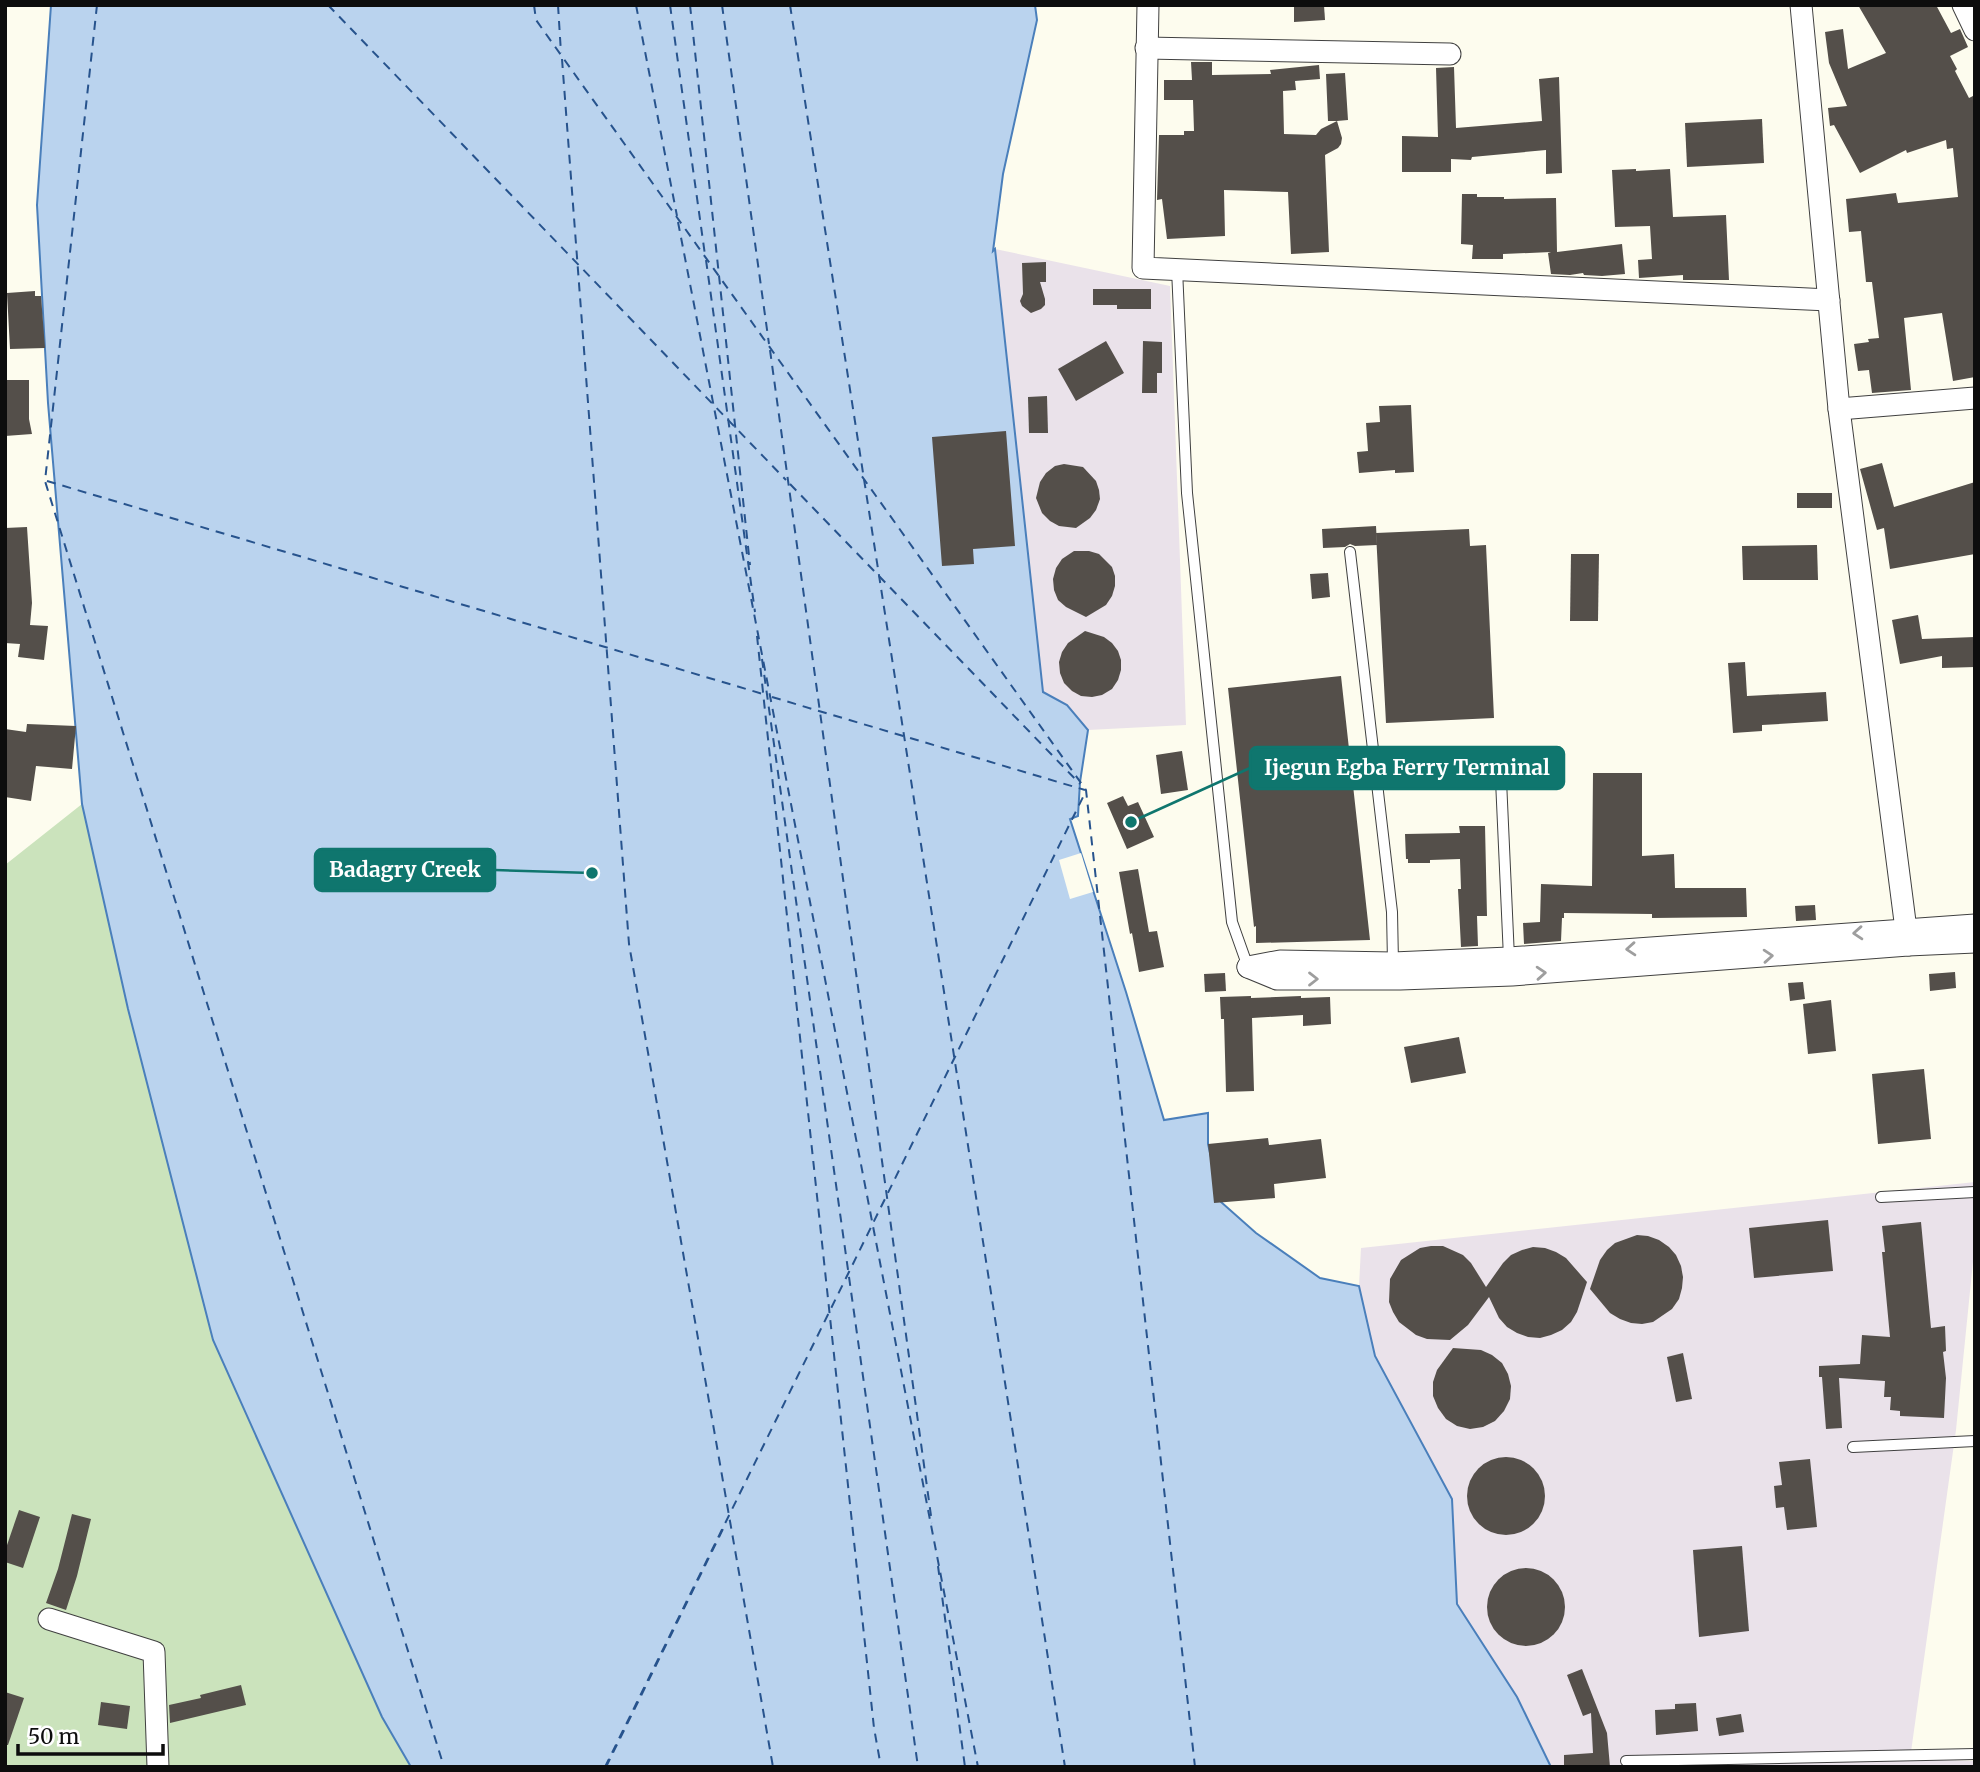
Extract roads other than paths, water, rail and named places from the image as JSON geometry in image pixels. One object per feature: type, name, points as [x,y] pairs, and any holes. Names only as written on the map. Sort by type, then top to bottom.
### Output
[{"type":"street","points":[[1148,5],[1143,268],[1829,300]]},
{"type":"street","points":[[1801,5],[1839,409],[1908,937]]},
{"type":"street","points":[[1963,5],[1975,30]]},
{"type":"street","points":[[1146,48],[1450,54]]},
{"type":"street","points":[[1839,409],[1975,398]]},
{"type":"street","points":[[1248,967],[1277,979],[1400,979],[1525,974],[1908,937],[1975,925]]},
{"type":"street","points":[[1248,967],[1280,961],[1393,963],[1908,937],[1975,942]]},
{"type":"street","points":[[49,1619],[154,1652],[158,1767]]},
{"type":"lane","points":[[1177,269],[1187,493],[1232,922],[1248,967]]},
{"type":"lane","points":[[1350,552],[1392,912],[1393,963]]},
{"type":"lane","points":[[1501,780],[1509,958]]},
{"type":"lane","points":[[1881,1197],[1975,1192]]},
{"type":"lane","points":[[1853,1447],[1975,1441]]},
{"type":"lane","points":[[1626,1761],[1975,1754]]},
{"type":"water","points":[[51,5],[1035,5],[1037,20],[1003,174],[993,251],[995,249],[1043,692],[1067,705],[1088,730],[1078,816],[1070,819],[1164,1120],[1208,1113],[1208,1144],[1221,1202],[1256,1233],[1320,1278],[1359,1286],[1375,1356],[1452,1499],[1457,1604],[1517,1697],[1551,1767],[411,1767],[382,1717],[213,1340],[128,1009],[82,804],[48,403],[37,205]]},
{"type":"place","name":"Ijegun Egba Ferry Terminal","points":[[1131,822]]},
{"type":"place","name":"Badagry Creek","points":[[592,873]]}]
